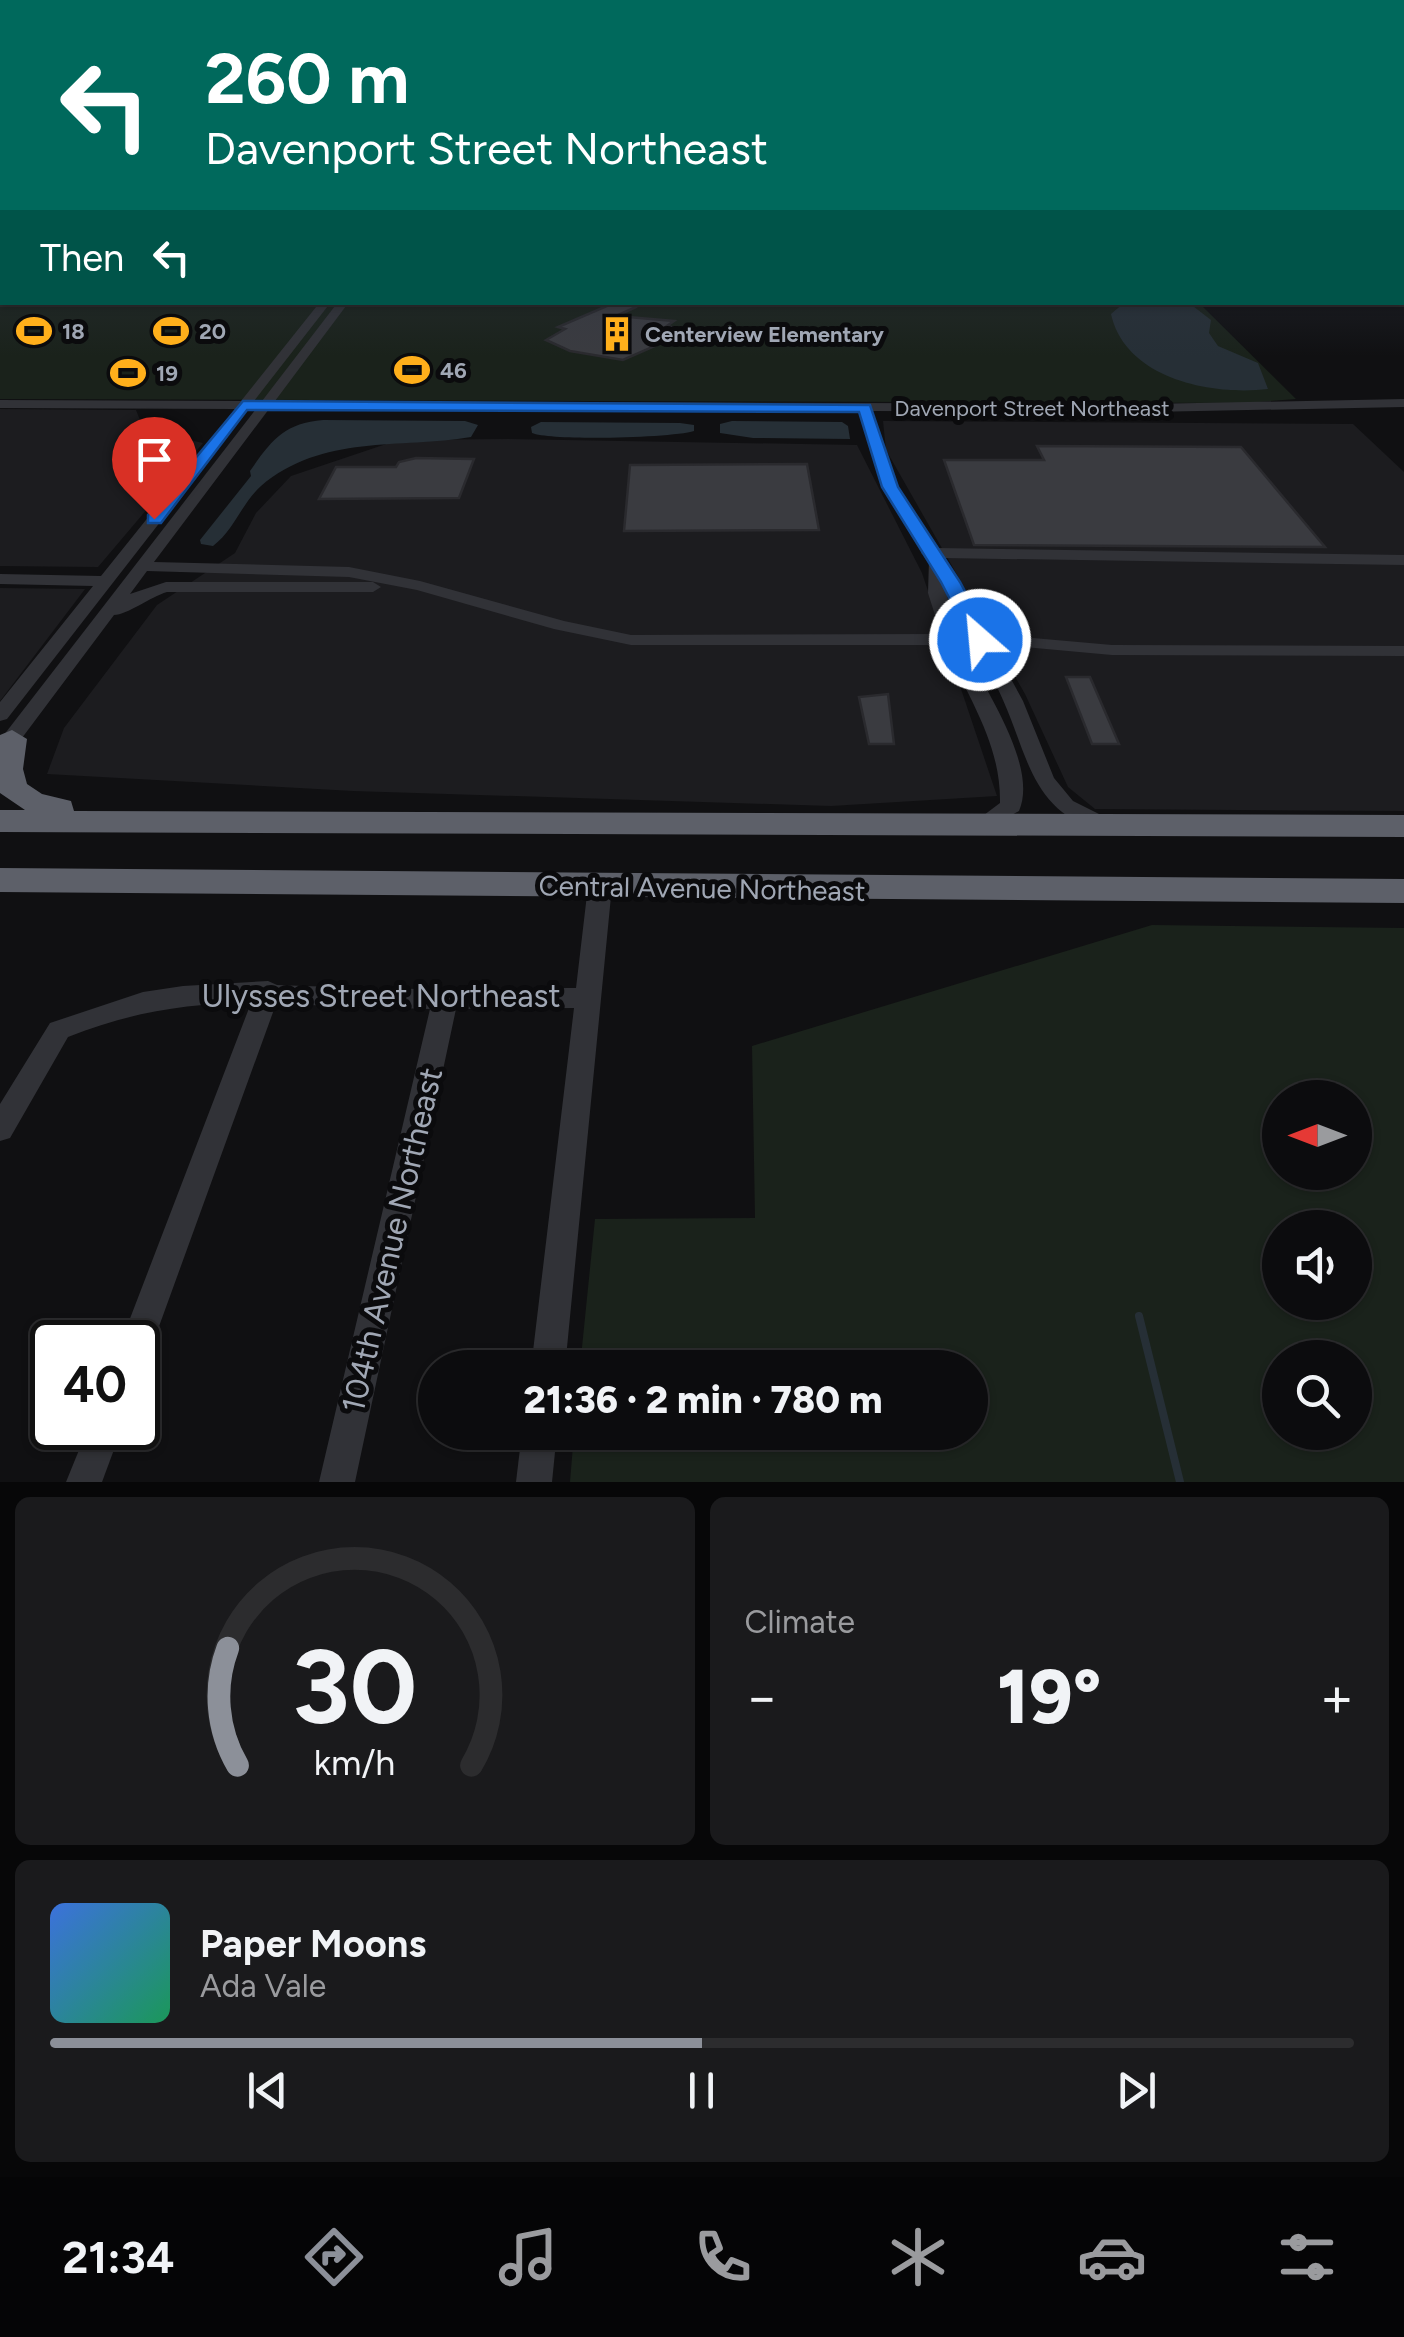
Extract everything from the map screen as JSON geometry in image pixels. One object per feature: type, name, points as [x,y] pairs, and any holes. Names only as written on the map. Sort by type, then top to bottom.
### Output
[{"type":"highway","points":[[4,736],[6,773],[13,792],[24,802],[147,821]]},
{"type":"highway","points":[[0,822],[1404,826]]},
{"type":"highway","name":"Central Avenue Northeast","points":[[0,880],[1404,891]]},
{"type":"street","points":[[4,736],[106,581],[324,305]]},
{"type":"street","points":[[4,736],[103,619],[342,305]]},
{"type":"street","name":"Davenport Street Northeast","points":[[0,404],[864,408],[1404,403]]},
{"type":"street","points":[[212,476],[277,416],[351,405]]},
{"type":"street","points":[[864,408],[890,487],[932,558],[951,582],[1013,702],[1044,780],[1064,806],[1101,824]]},
{"type":"street","points":[[932,558],[1404,560]]},
{"type":"street","points":[[932,558],[933,580],[960,664],[988,706],[1014,790],[1011,806],[983,824]]},
{"type":"street","points":[[143,566],[348,572],[420,586],[591,635],[630,640],[980,640],[1112,650],[1404,651]]},
{"type":"street","points":[[0,580],[106,581]]},
{"type":"street","points":[[103,619],[140,595],[166,588],[420,586]]},
{"type":"street","points":[[550,1350],[600,886]]},
{"type":"street","points":[[145,1320],[268,991]]},
{"type":"street","name":"Ulysses Street Northeast","points":[[0,1129],[58,1030],[163,996],[268,991],[588,998]]},
{"type":"street","name":"104th Avenue Northeast","points":[[337,1482],[446,997]]},
{"type":"street","points":[[84,1482],[96,1450]]},
{"type":"street","points":[[534,1482],[538,1450]]},
{"type":"shaded area","points":[[0,305],[1201,305],[1296,399],[1245,403],[0,399]]},
{"type":"shaded area","points":[[1122,305],[1192,305],[1211,320],[1209,333],[1218,346],[1258,363],[1268,389],[1197,385],[1152,368],[1133,354],[1119,336],[1111,314]]},
{"type":"shaded area","points":[[0,409],[136,410],[144,430],[203,443],[98,567],[0,566]]},
{"type":"shaded area","points":[[323,420],[465,421],[478,425],[471,437],[362,446],[310,458],[261,486],[213,546],[201,544],[200,540],[251,476],[250,471],[272,442],[298,425]]},
{"type":"shaded area","points":[[883,421],[1353,424],[1404,472],[1404,811],[1095,809],[1068,787],[1025,694],[886,450]]},
{"type":"shaded area","points":[[541,422],[680,423],[694,425],[694,431],[612,438],[532,433],[531,427]]},
{"type":"shaded area","points":[[842,422],[848,426],[850,439],[753,438],[720,433],[720,424]]},
{"type":"shaded area","points":[[398,440],[857,445],[922,573],[997,796],[831,806],[353,791],[47,774],[64,728],[157,605],[235,553],[256,513],[291,476]]},
{"type":"shaded area","points":[[0,588],[85,589],[0,701]]},
{"type":"shaded area","points":[[1152,925],[1404,928],[1404,1482],[570,1482],[573,1450],[988,1450],[988,1350],[582,1350],[595,1219],[755,1218],[752,1046]]},
{"type":"building","name":"Centerview Elementary","points":[[609,305],[635,305],[616,316],[674,321],[667,326],[689,331],[623,360],[570,351],[546,340],[565,329],[558,327]]},
{"type":"building","points":[[1037,446],[1241,447],[1325,547],[974,545],[944,460],[1044,460]]},
{"type":"building","points":[[416,458],[474,459],[459,498],[319,499],[336,467],[396,467],[399,462]]},
{"type":"building","points":[[807,464],[819,530],[624,531],[630,465]]},
{"type":"building","points":[[1066,677],[1090,677],[1119,744],[1092,744]]},
{"type":"building","points":[[888,694],[894,744],[869,744],[859,697]]},
{"type":"waterway","points":[[1139,1316],[1180,1482]]},
{"type":"place","name":"18","points":[[34,331]]},
{"type":"place","name":"20","points":[[171,331]]},
{"type":"place","name":"Centerview Elementary","points":[[617,334]]},
{"type":"place","name":"46","points":[[412,370]]},
{"type":"place","name":"19","points":[[128,373]]},
{"type":"route","points":[[154,519],[243,405],[864,408],[890,487],[951,582],[980,640]]}]
